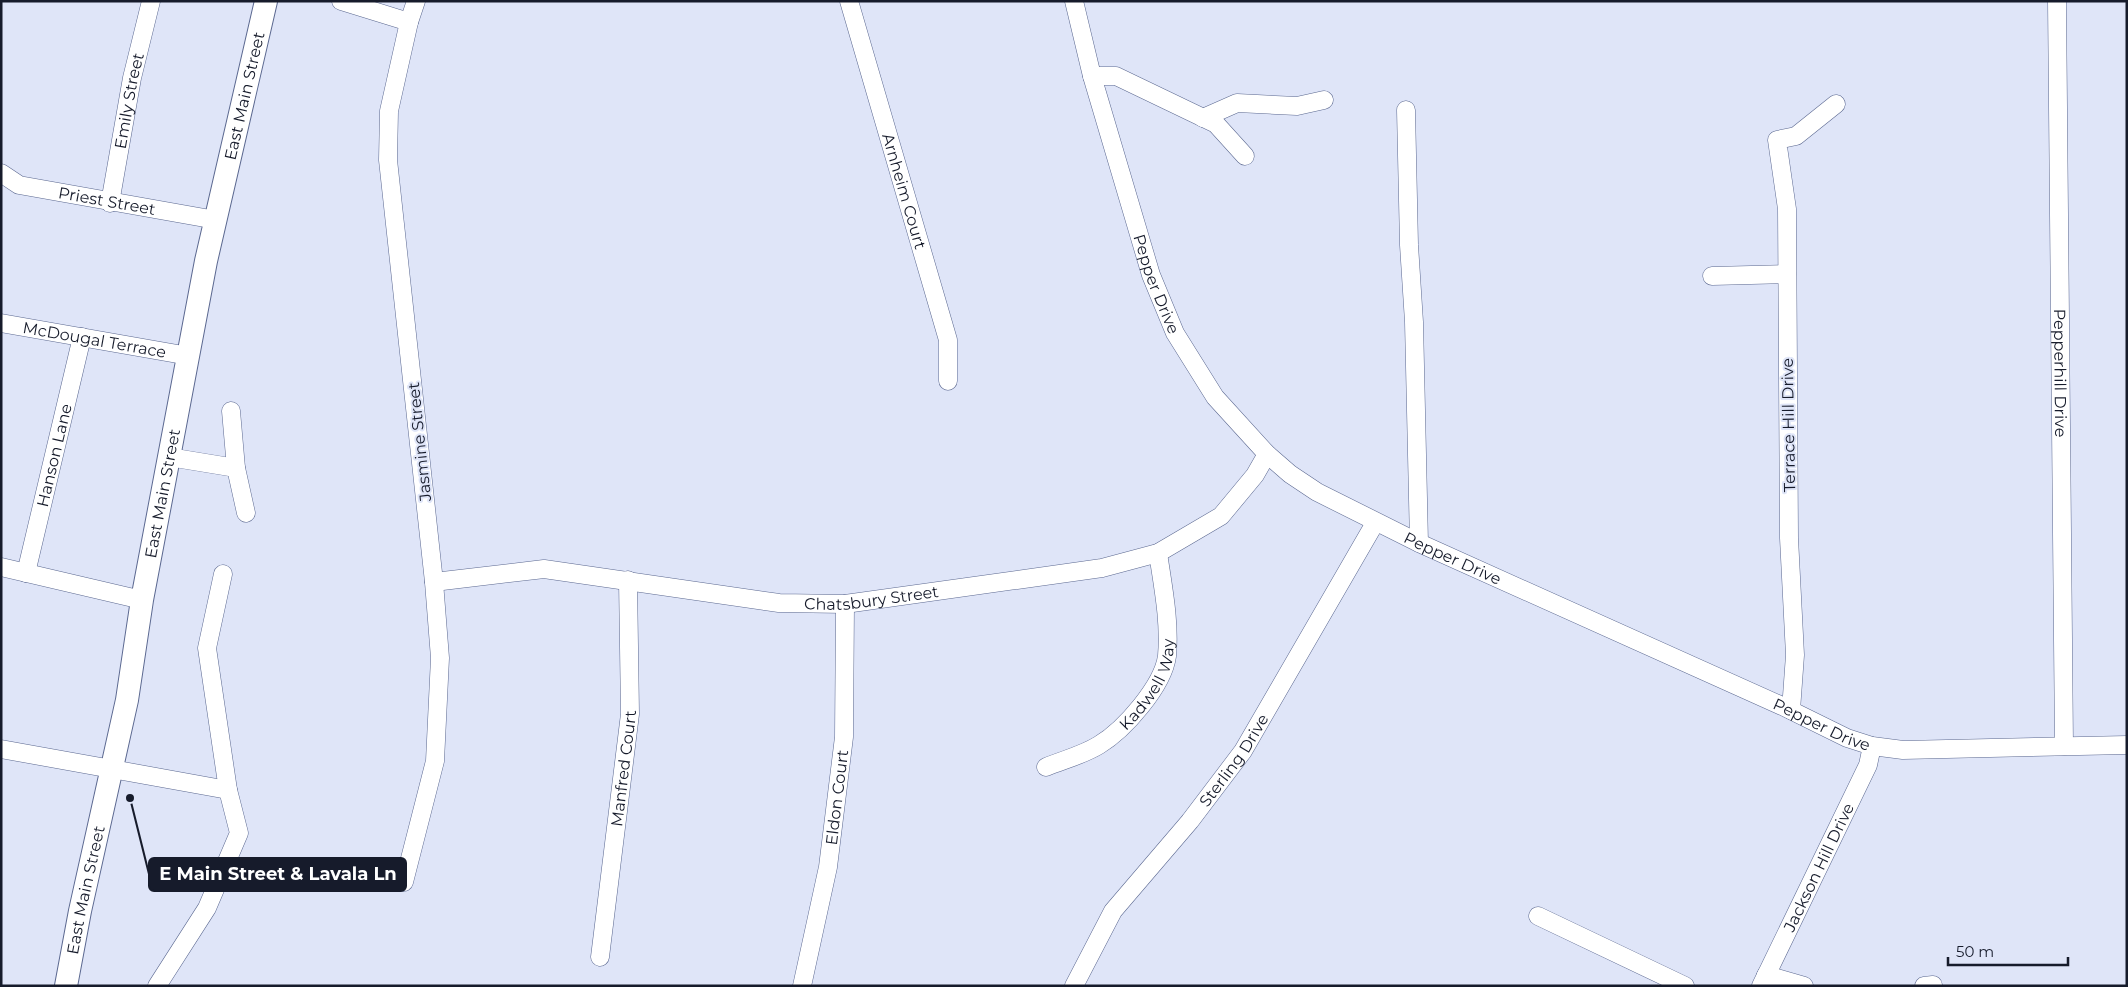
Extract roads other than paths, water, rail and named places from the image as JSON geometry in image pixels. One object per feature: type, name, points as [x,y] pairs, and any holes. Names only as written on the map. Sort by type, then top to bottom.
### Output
[{"type":"main road","name":"East Main Street","points":[[66,986],[127,700],[142,600],[206,261],[266,1]]},
{"type":"street","name":"Emily Street","points":[[110,202],[132,78],[151,1]]},
{"type":"street","points":[[341,1],[409,22]]},
{"type":"street","name":"Jasmine Street","points":[[404,882],[435,761],[440,658],[434,582],[388,160],[389,110],[409,22],[416,1]]},
{"type":"street","name":"Arnheim Court","points":[[849,1],[948,340],[948,381]]},
{"type":"street","name":"Pepper Drive","points":[[1074,1],[1092,76],[1151,275],[1175,333],[1215,398],[1267,454],[1290,474],[1317,492],[1375,523],[1791,710],[1847,738],[1872,746],[1916,750],[2127,745]]},
{"type":"street","name":"Pepperhill Drive","points":[[2057,1],[2064,746]]},
{"type":"street","points":[[1092,76],[1116,76],[1216,124],[1245,156]]},
{"type":"street","points":[[1203,118],[1237,103],[1297,106],[1324,100]]},
{"type":"street","name":"Terrace Hill Drive","points":[[1791,710],[1795,655],[1789,538],[1787,208],[1777,140],[1796,136],[1836,104]]},
{"type":"street","points":[[1406,110],[1409,235],[1414,322],[1419,543]]},
{"type":"street","name":"Priest Street","points":[[1,173],[19,185],[216,220]]},
{"type":"street","points":[[1712,276],[1787,274]]},
{"type":"street","name":"McDougal Terrace","points":[[1,323],[189,356]]},
{"type":"street","name":"Hanson Lane","points":[[26,573],[82,337]]},
{"type":"street","points":[[231,411],[236,468],[246,513]]},
{"type":"street","name":"Chatsbury Street","points":[[434,582],[544,569],[779,603],[845,604],[1102,568],[1158,553],[1220,516],[1255,475],[1267,454]]},
{"type":"street","points":[[169,457],[236,468]]},
{"type":"street","name":"Sterling Drive","points":[[1074,986],[1113,911],[1190,821],[1244,751],[1375,523]]},
{"type":"street","name":"Kadwell Way","points":[[1046,767],[1098,746],[1127,724],[1153,688],[1166,658],[1167,614],[1158,553]]},
{"type":"street","points":[[1,567],[142,600]]},
{"type":"street","points":[[157,986],[207,908],[239,833],[228,790],[207,648],[223,574]]},
{"type":"street","name":"Manfred Court","points":[[600,957],[630,714],[628,580]]},
{"type":"street","name":"Eldon Court","points":[[802,986],[828,867],[844,737],[845,604]]},
{"type":"street","name":"Jackson Hill Drive","points":[[1764,980],[1868,766],[1872,746]]},
{"type":"street","points":[[1,749],[228,790]]},
{"type":"street","points":[[1538,916],[1685,986]]},
{"type":"street","points":[[1764,980],[1804,986]]},
{"type":"street","points":[[1924,986],[1933,986]]},
{"type":"place","name":"E Main Street & Lavala Ln","points":[[130,798]]}]
